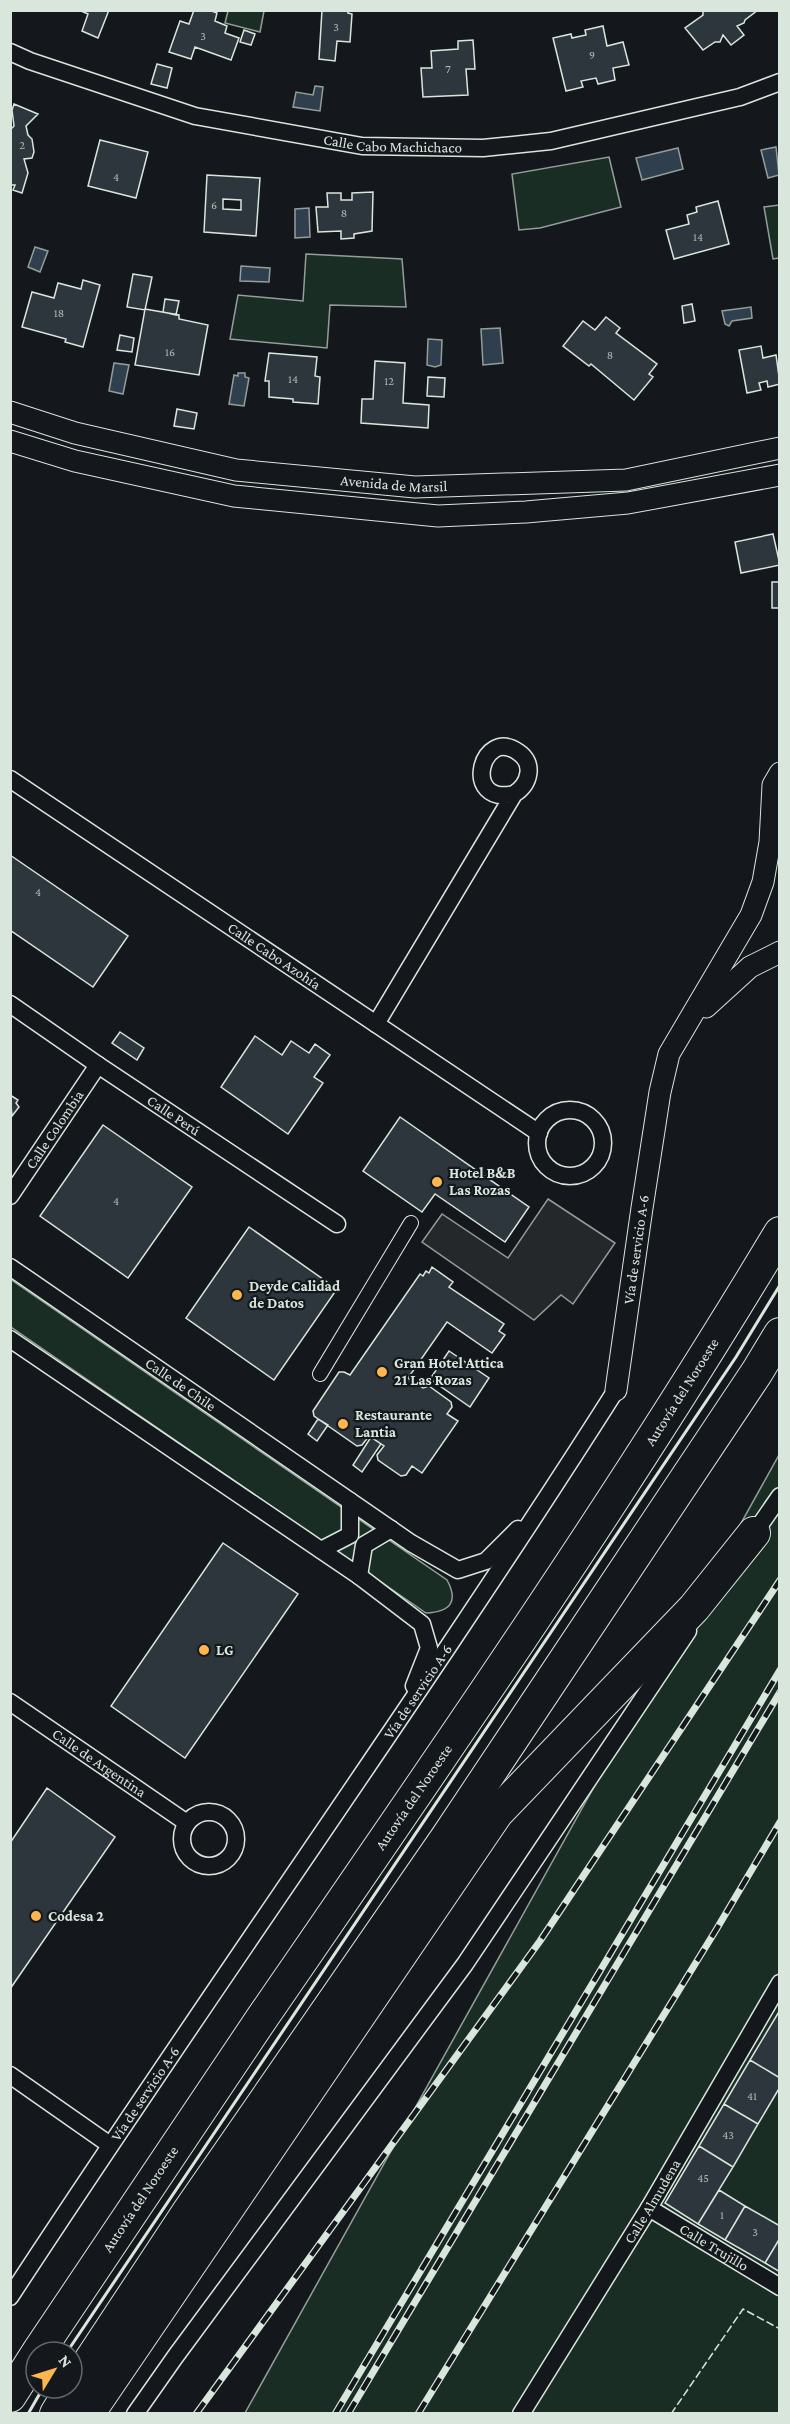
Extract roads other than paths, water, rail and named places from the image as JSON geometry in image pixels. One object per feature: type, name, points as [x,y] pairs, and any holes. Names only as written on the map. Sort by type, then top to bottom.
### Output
[{"type":"highway","name":"Autovía del Noroeste","points":[[46,2340],[257,2025],[487,1691],[710,1348],[780,1233]]},
{"type":"highway","points":[[84,2370],[188,2212],[447,1837],[780,1334]]},
{"type":"highway","points":[[88,2414],[497,1813],[694,1608],[754,1533]]},
{"type":"highway","points":[[56,2414],[65,2400]]},
{"type":"street","name":"Calle Cabo Machichaco","points":[[10,52],[30,61],[195,116],[362,146],[483,148],[551,141],[740,97],[780,82]]},
{"type":"street","name":"Avenida de Marsil","points":[[10,412],[75,433],[236,470],[415,487],[626,480],[780,448]]},
{"type":"street","name":"Avenida de Marsil","points":[[10,441],[75,460],[234,496],[438,516],[526,512],[628,503],[780,475]]},
{"type":"street","name":"Vía de servicio A-6","points":[[10,2297],[110,2145],[546,1500],[616,1390],[660,1092],[669,1054],[751,915],[763,882],[770,842],[773,785],[780,773]]},
{"type":"street","name":"Calle Cabo Azohía","points":[[10,779],[539,1133]]},
{"type":"street","points":[[376,1024],[514,794]]},
{"type":"street","name":"Vía de servicio A-6","points":[[683,1029],[720,992],[750,967],[780,952]]},
{"type":"street","name":"Calle Perú","points":[[10,1004],[337,1224]]},
{"type":"street","name":"Calle Colombia","points":[[10,1196],[98,1065]]},
{"type":"street","points":[[563,1110],[585,1113],[595,1120],[601,1130],[604,1141],[602,1152],[598,1162],[591,1170],[582,1175],[561,1175],[543,1163],[537,1143],[539,1133],[543,1124],[552,1115],[563,1110]]},
{"type":"street","points":[[320,1374],[411,1223]]},
{"type":"street","name":"Calle de Chile","points":[[10,1268],[391,1529],[458,1570],[486,1561],[546,1500]]},
{"type":"street","points":[[10,1339],[359,1576],[422,1624],[429,1648],[402,1715]]},
{"type":"street","points":[[135,2414],[175,2356],[465,1964],[780,1496]]},
{"type":"street","points":[[321,1550],[350,1535],[350,1501]]},
{"type":"street","points":[[359,1576],[364,1545],[391,1529]]},
{"type":"street","name":"Calle de Argentina","points":[[10,1702],[187,1823]]},
{"type":"street","name":"Calle Almudena","points":[[521,2414],[649,2208],[779,1984]]},
{"type":"street","points":[[10,2076],[110,2145]]},
{"type":"street","name":"Calle Trujillo","points":[[649,2208],[780,2287]]},
{"type":"water","points":[[315,86],[323,87],[320,111],[293,107],[296,92],[313,95]]},
{"type":"water","points":[[776,147],[779,175],[768,178],[761,150]]},
{"type":"water","points":[[678,148],[683,169],[642,180],[636,158]]},
{"type":"water","points":[[309,208],[310,237],[295,238],[295,209]]},
{"type":"water","points":[[35,247],[48,251],[40,272],[28,267]]},
{"type":"water","points":[[241,266],[270,268],[269,282],[240,281]]},
{"type":"water","points":[[751,307],[752,318],[732,321],[729,326],[725,324],[722,311]]},
{"type":"water","points":[[500,328],[503,363],[483,365],[481,329]]},
{"type":"water","points":[[428,339],[442,340],[441,365],[435,367],[427,365]]},
{"type":"water","points":[[114,363],[129,365],[123,394],[109,391]]},
{"type":"water","points":[[238,373],[245,373],[245,377],[249,378],[244,406],[229,404],[234,375],[238,376]]},
{"type":"railway","points":[[196,2414],[540,1941],[780,1580]]},
{"type":"railway","points":[[335,2414],[780,1670]]},
{"type":"railway","points":[[348,2414],[780,1692]]},
{"type":"railway","points":[[418,2414],[780,1822]]},
{"type":"place","name":"Hotel B&B Las Rozas","points":[[437,1182]]},
{"type":"place","name":"Deyde Calidad de Datos","points":[[237,1295]]},
{"type":"place","name":"Gran Hotel Attica 21 Las Rozas","points":[[382,1372]]},
{"type":"place","name":"Restaurante Lantia","points":[[343,1424]]},
{"type":"place","name":"LG","points":[[204,1650]]},
{"type":"place","name":"Codesa 2","points":[[36,1916]]}]
